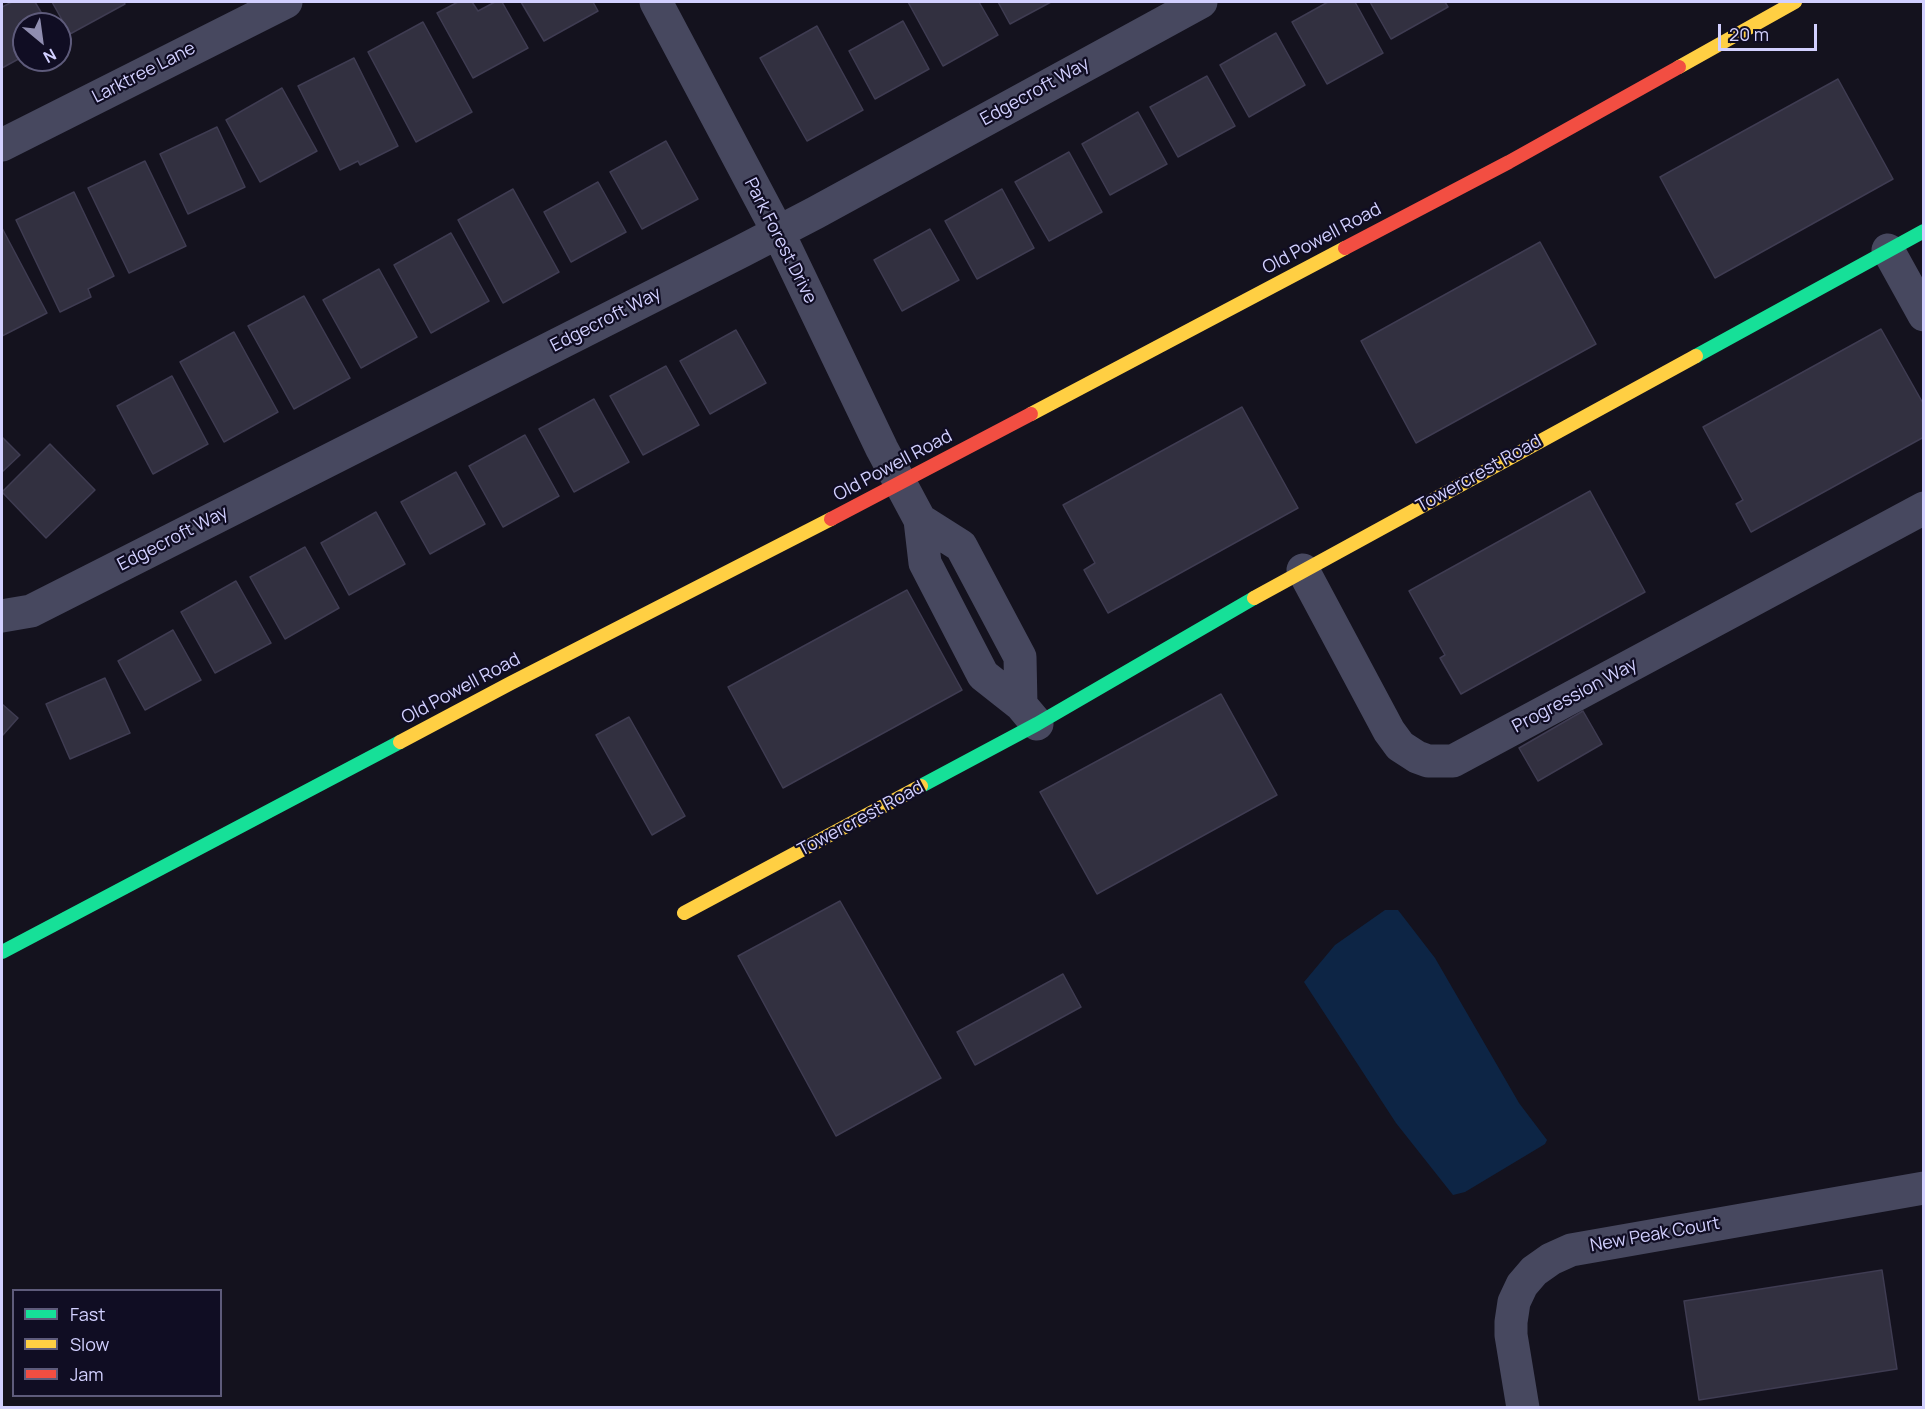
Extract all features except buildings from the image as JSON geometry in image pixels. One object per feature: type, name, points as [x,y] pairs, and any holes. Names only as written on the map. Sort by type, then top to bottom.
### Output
[{"type":"street","name":"Larktree Lane","points":[[2,145],[286,2]]},
{"type":"street","name":"Park Forest Drive","points":[[656,2],[778,232],[882,449],[901,483]]},
{"type":"street","name":"Edgecroft Way","points":[[2,616],[31,611],[42,606],[778,232],[1201,2]]},
{"type":"street","name":"Old Powell Road","points":[[2,952],[511,682],[901,483],[1176,335],[1509,162],[1795,2]]},
{"type":"street","name":"Towercrest Road","points":[[684,914],[1029,715],[1303,570],[1923,231]]},
{"type":"street","points":[[1888,250],[1923,315]]},
{"type":"street","points":[[901,483],[920,520],[961,546],[1020,657],[1029,715]]},
{"type":"street","name":"Progression Way","points":[[1303,570],[1389,730],[1400,746],[1428,761],[1453,761],[1923,508]]},
{"type":"street","name":"New Peak Court","points":[[1523,1407],[1510,1335],[1510,1322],[1514,1302],[1522,1285],[1551,1259],[1571,1250],[1923,1188]]},
{"type":"water","points":[[1385,910],[1398,910],[1435,958],[1519,1103],[1547,1140],[1545,1144],[1465,1192],[1453,1195],[1396,1123],[1304,982],[1335,945]]},
{"type":"traffic: fast","points":[[1696,356],[1924,231]]},
{"type":"traffic: fast","points":[[921,786],[1037,724],[1254,598]]},
{"type":"traffic: fast","points":[[2,952],[400,742]]},
{"type":"traffic: slow","points":[[1679,67],[1795,2]]},
{"type":"traffic: slow","points":[[1031,414],[1345,248]]},
{"type":"traffic: slow","points":[[1254,598],[1696,356]]},
{"type":"traffic: slow","points":[[400,742],[831,519]]},
{"type":"traffic: slow","points":[[684,913],[921,786]]},
{"type":"traffic: jam","points":[[1345,248],[1509,162],[1679,67]]},
{"type":"traffic: jam","points":[[831,519],[1031,414]]}]
